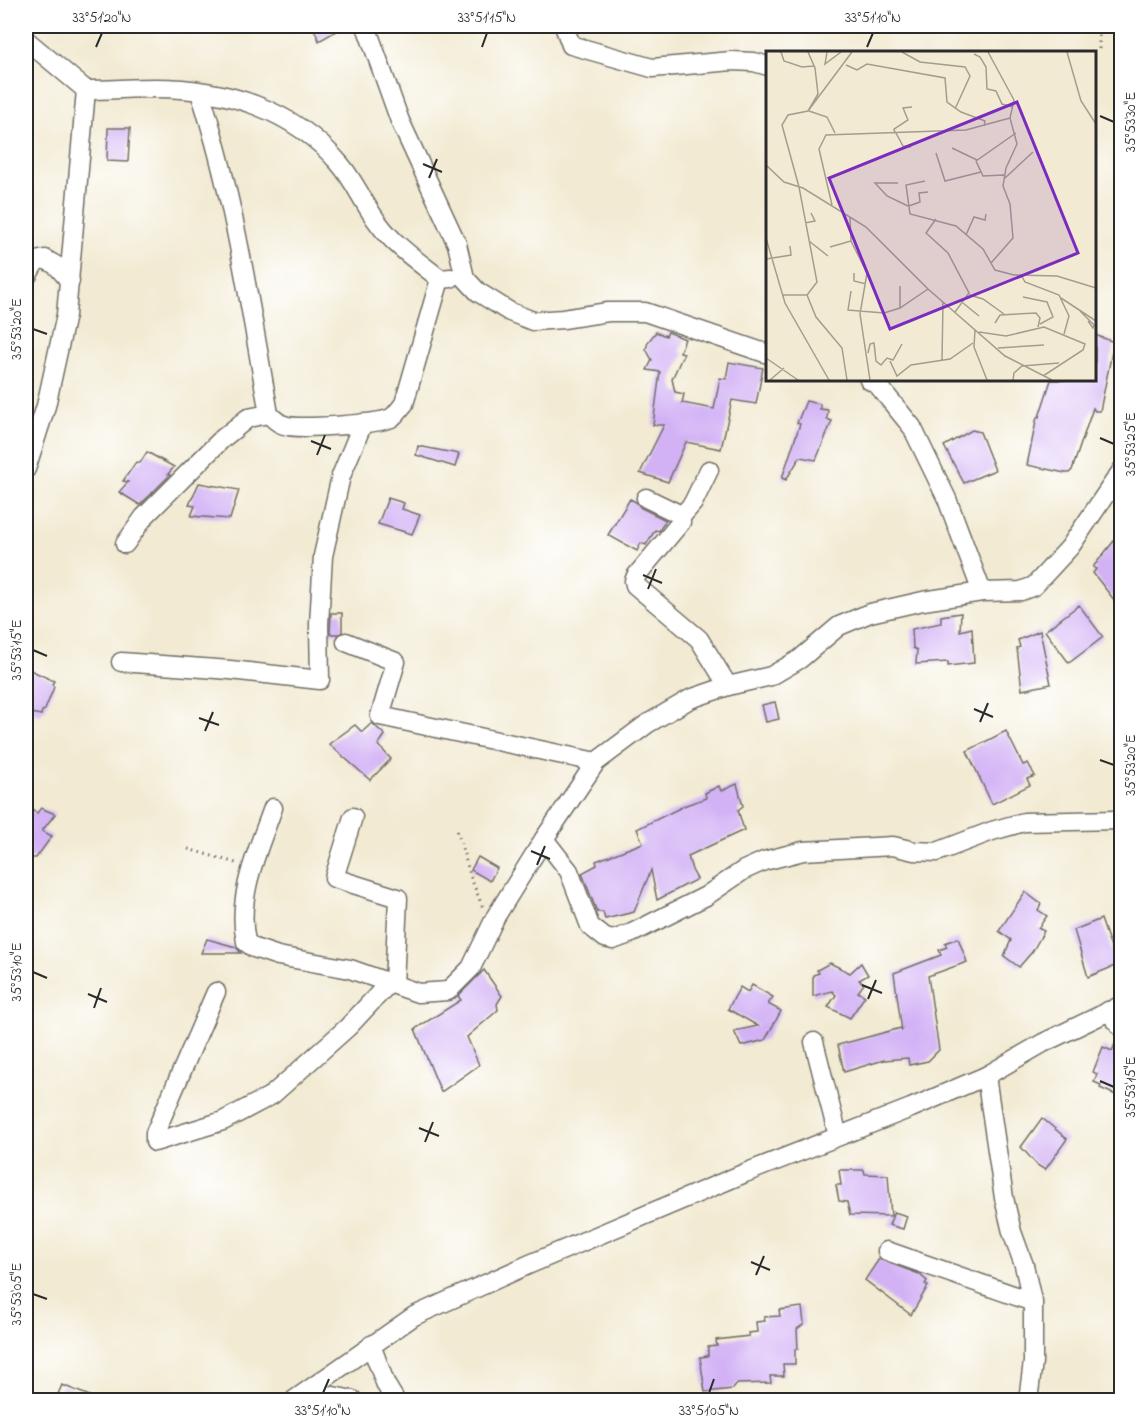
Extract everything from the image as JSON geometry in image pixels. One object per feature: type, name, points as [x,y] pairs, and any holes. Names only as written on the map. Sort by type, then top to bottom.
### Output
[{"type":"street","points":[[366,26],[400,121],[457,244],[465,278],[478,292],[510,312],[532,321],[608,312],[645,312],[766,353]]},
{"type":"street","points":[[564,26],[571,45],[652,68],[732,61],[766,65]]},
{"type":"street","points":[[26,40],[86,90],[156,88],[200,92],[241,99],[271,110],[309,135],[339,163],[379,225],[402,248],[440,279],[465,278]]},
{"type":"street","points":[[26,470],[46,406],[66,315],[86,90]]},
{"type":"street","points":[[200,92],[221,166],[270,414],[275,421],[286,426],[339,426],[393,417],[404,404],[440,279]]},
{"type":"street","points":[[26,278],[36,261],[45,259],[57,266],[70,280]]},
{"type":"street","points":[[871,381],[877,384],[912,427],[947,499],[982,592]]},
{"type":"street","points":[[125,544],[144,517],[222,439],[248,418],[270,414]]},
{"type":"street","points":[[121,662],[230,670],[320,680],[319,624],[323,556],[341,476],[363,423]]},
{"type":"street","points":[[709,470],[693,503],[681,517],[681,522],[634,581],[635,585],[699,639],[728,686]]},
{"type":"street","points":[[273,808],[246,883],[244,932],[246,942],[254,948],[278,956],[350,969],[418,993],[448,991],[471,968],[489,929],[544,839],[596,762],[647,723],[690,699],[728,686],[771,676],[800,659],[839,626],[870,613],[923,601],[982,592],[1021,591],[1034,586],[1070,547],[1122,470]]},
{"type":"street","points":[[646,498],[681,517]]},
{"type":"street","points":[[346,642],[396,662],[380,716],[596,762]]},
{"type":"street","points":[[216,992],[155,1133],[155,1142],[223,1121],[272,1095],[348,1027],[392,983],[399,898],[334,878],[353,817]]},
{"type":"street","points":[[544,839],[569,871],[590,926],[605,938],[613,940],[633,933],[706,896],[744,870],[764,861],[803,851],[893,846],[914,851],[937,852],[992,831],[1024,822],[1118,820],[1122,822]]},
{"type":"street","points":[[301,1396],[414,1316],[509,1273],[745,1173],[986,1076],[1043,1043],[1115,1008],[1122,1028]]},
{"type":"street","points":[[814,1042],[838,1136]]},
{"type":"street","points":[[986,1076],[1004,1198],[1033,1302],[1033,1362],[1029,1401]]},
{"type":"street","points":[[887,1251],[1033,1302]]},
{"type":"street","points":[[371,1345],[386,1386],[395,1401]]},
{"type":"street","points":[[301,1396],[352,1401]]},
{"type":"path","points":[[1099,49],[1100,26]]},
{"type":"path","points":[[457,831],[489,929]]},
{"type":"path","points":[[188,849],[252,868]]},
{"type":"building","points":[[313,26],[345,26],[319,41]]},
{"type":"building","points":[[108,128],[130,128],[128,162],[107,161]]},
{"type":"building","points":[[656,332],[666,336],[668,332],[685,339],[680,352],[684,353],[672,379],[675,392],[684,394],[682,403],[714,409],[720,378],[726,379],[729,362],[763,368],[756,404],[732,400],[721,449],[686,442],[668,482],[640,473],[664,425],[653,425],[660,372],[647,370],[652,360],[646,349],[648,342]]},
{"type":"building","points":[[1096,335],[1114,342],[1100,411],[1095,411],[1093,408],[1069,473],[1027,465],[1037,417],[1039,417],[1051,381],[1096,381]]},
{"type":"building","points":[[806,401],[820,404],[820,409],[828,410],[827,419],[832,421],[816,460],[800,457],[786,480],[782,478],[800,424],[797,423]]},
{"type":"building","points":[[972,430],[980,432],[995,470],[964,483],[944,446]]},
{"type":"building","points":[[418,446],[459,454],[455,467],[416,455]]},
{"type":"building","points":[[147,452],[174,467],[168,474],[170,475],[140,505],[119,492],[128,482],[123,481],[136,462],[140,463]]},
{"type":"building","points":[[199,483],[239,490],[230,519],[191,516],[195,506],[189,505]]},
{"type":"building","points":[[388,498],[404,503],[402,509],[420,515],[412,534],[378,524]]},
{"type":"building","points":[[630,499],[641,508],[666,520],[659,531],[655,530],[646,545],[641,543],[637,551],[608,535]]},
{"type":"building","points":[[1122,531],[1122,610],[1093,573],[1096,569],[1093,567]]},
{"type":"building","points":[[1079,605],[1103,637],[1069,663],[1045,631]]},
{"type":"building","points":[[331,613],[342,613],[342,632],[339,634],[330,634]]},
{"type":"building","points":[[961,613],[960,631],[972,628],[974,663],[948,666],[948,662],[916,664],[917,650],[913,648],[912,629],[941,623],[941,616]]},
{"type":"building","points":[[1040,631],[1051,684],[1022,690],[1018,640]]},
{"type":"building","points":[[26,668],[54,681],[52,684],[54,687],[41,715],[26,712]]},
{"type":"building","points":[[775,702],[779,719],[766,722],[762,705]]},
{"type":"building","points":[[372,723],[385,735],[378,745],[391,759],[370,780],[329,744],[355,725],[362,732]]},
{"type":"building","points":[[1006,731],[1023,765],[1028,763],[1035,776],[1027,779],[1030,785],[992,804],[967,751]]},
{"type":"building","points":[[737,784],[743,806],[738,810],[744,830],[688,856],[697,879],[657,900],[651,870],[634,912],[605,919],[603,912],[597,912],[582,873],[597,865],[596,861],[643,843],[637,829],[686,805],[706,798],[705,793],[719,786],[721,791]]},
{"type":"building","points":[[26,807],[37,813],[41,808],[55,814],[42,831],[52,836],[36,858],[26,858]]},
{"type":"building","points":[[478,857],[497,868],[490,881],[471,870]]},
{"type":"building","points":[[1025,892],[1041,904],[1038,910],[1047,916],[1038,928],[1044,931],[1032,952],[1019,967],[1004,956],[1011,940],[999,931]]},
{"type":"building","points":[[1101,919],[1117,965],[1088,977],[1074,930]]},
{"type":"building","points":[[958,938],[967,962],[928,976],[939,1050],[928,1061],[909,1065],[908,1058],[884,1060],[844,1072],[838,1045],[901,1028],[902,1031],[894,973],[941,955],[939,950],[947,947],[945,943]]},
{"type":"building","points":[[207,939],[236,947],[241,953],[201,953]]},
{"type":"building","points":[[830,963],[850,973],[861,963],[868,975],[859,980],[864,984],[858,992],[865,996],[850,1018],[828,1007],[836,995],[832,991],[813,996],[813,975],[819,973],[817,970]]},
{"type":"building","points":[[484,970],[502,996],[497,1004],[498,1010],[467,1037],[479,1065],[441,1092],[415,1029],[461,1000],[458,996]]},
{"type":"building","points":[[752,985],[773,997],[768,1004],[781,1011],[765,1040],[741,1046],[734,1031],[758,1026],[728,1009],[740,987],[748,992]]},
{"type":"building","points":[[1118,1038],[1122,1039],[1122,1088],[1118,1096],[1100,1088],[1101,1085],[1094,1082],[1097,1074],[1093,1072],[1103,1047],[1112,1051]]},
{"type":"building","points":[[1042,1118],[1067,1139],[1045,1170],[1037,1165],[1021,1147]]},
{"type":"building","points":[[839,1170],[864,1170],[865,1174],[888,1175],[891,1216],[850,1215],[847,1202],[839,1201],[836,1185],[841,1185]]},
{"type":"building","points":[[894,1212],[907,1216],[903,1229],[889,1225]]},
{"type":"building","points":[[879,1259],[919,1274],[927,1281],[925,1284],[928,1286],[911,1315],[865,1280]]},
{"type":"building","points":[[802,1307],[804,1324],[797,1329],[798,1349],[795,1349],[795,1364],[783,1364],[784,1376],[770,1376],[771,1383],[737,1384],[733,1389],[705,1392],[700,1357],[708,1356],[708,1347],[717,1346],[716,1340],[749,1336],[748,1333],[757,1332],[756,1322],[765,1321],[764,1317],[780,1316],[779,1310]]},
{"type":"building","points":[[62,1385],[100,1400],[100,1401],[55,1401]]}]
